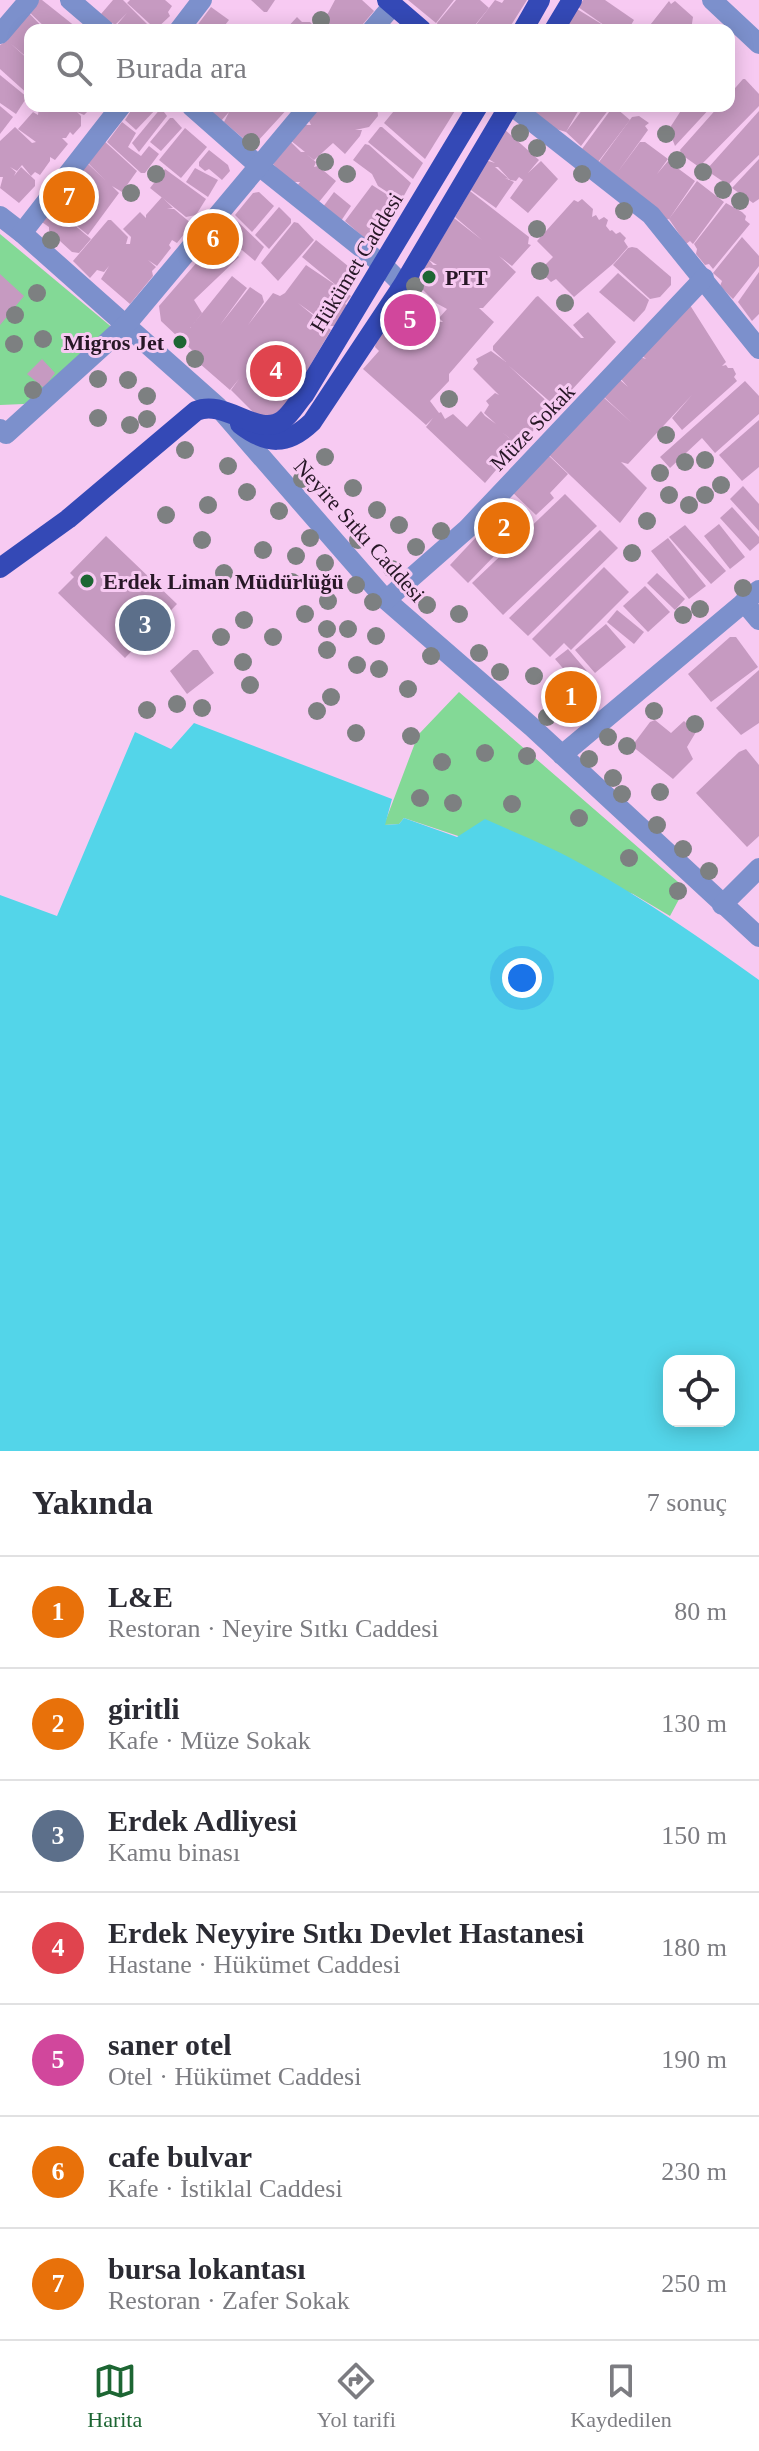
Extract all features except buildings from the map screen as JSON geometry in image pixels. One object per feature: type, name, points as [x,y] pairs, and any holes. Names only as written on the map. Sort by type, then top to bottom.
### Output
[{"type":"main road","points":[[526,24],[540,0]]},
{"type":"main road","points":[[558,24],[572,0]]},
{"type":"main road","points":[[392,2],[416,24]]},
{"type":"main road","name":"Hükümet Caddesi","points":[[218,407],[256,424],[276,424],[304,395],[474,112]]},
{"type":"main road","points":[[0,568],[68,519],[201,408],[218,407],[261,438],[281,440],[301,433],[317,415],[403,285],[506,112]]},
{"type":"street","points":[[0,34],[29,0]]},
{"type":"street","points":[[70,0],[98,24]]},
{"type":"street","points":[[184,24],[202,0]]},
{"type":"street","points":[[712,0],[759,44]]},
{"type":"street","points":[[376,24],[392,2]]},
{"type":"street","points":[[22,233],[116,112]]},
{"type":"street","points":[[198,112],[403,285]]},
{"type":"street","points":[[3,432],[125,326],[304,112]]},
{"type":"street","points":[[518,112],[651,215],[759,349]]},
{"type":"street","name":"Neyire Sıtkı Caddesi","points":[[0,216],[218,407],[386,600],[562,755],[759,937]]},
{"type":"street","name":"Müze Sokak","points":[[386,600],[467,529],[704,278]]},
{"type":"street","points":[[562,755],[751,596],[759,620]]},
{"type":"street","points":[[722,905],[759,868]]},
{"type":"green space","points":[[0,234],[114,329],[39,398],[24,404],[0,405]]},
{"type":"green space","points":[[459,692],[685,888],[670,916],[633,894],[404,818],[399,824],[384,825],[418,735]]},
{"type":"water","points":[[194,723],[392,799],[385,825],[399,824],[404,818],[457,837],[485,819],[561,853],[608,879],[674,920],[759,980],[759,1451],[0,1451],[0,895],[57,916],[135,732],[171,749]]},
{"type":"place","name":"bursa lokantası","points":[[69,197]]},
{"type":"place","name":"cafe bulvar","points":[[213,239]]},
{"type":"place","name":"PTT","points":[[429,277]]},
{"type":"place","name":"saner otel","points":[[410,320]]},
{"type":"place","name":"Migros Jet","points":[[180,342]]},
{"type":"place","name":"Erdek Neyyire Sıtkı Devlet Hastanesi","points":[[276,371]]},
{"type":"place","name":"giritli","points":[[504,528]]},
{"type":"place","name":"Erdek Liman Müdürlüğü","points":[[87,581]]},
{"type":"place","name":"Erdek Adliyesi","points":[[145,625]]},
{"type":"place","name":"L&E","points":[[571,697]]}]
